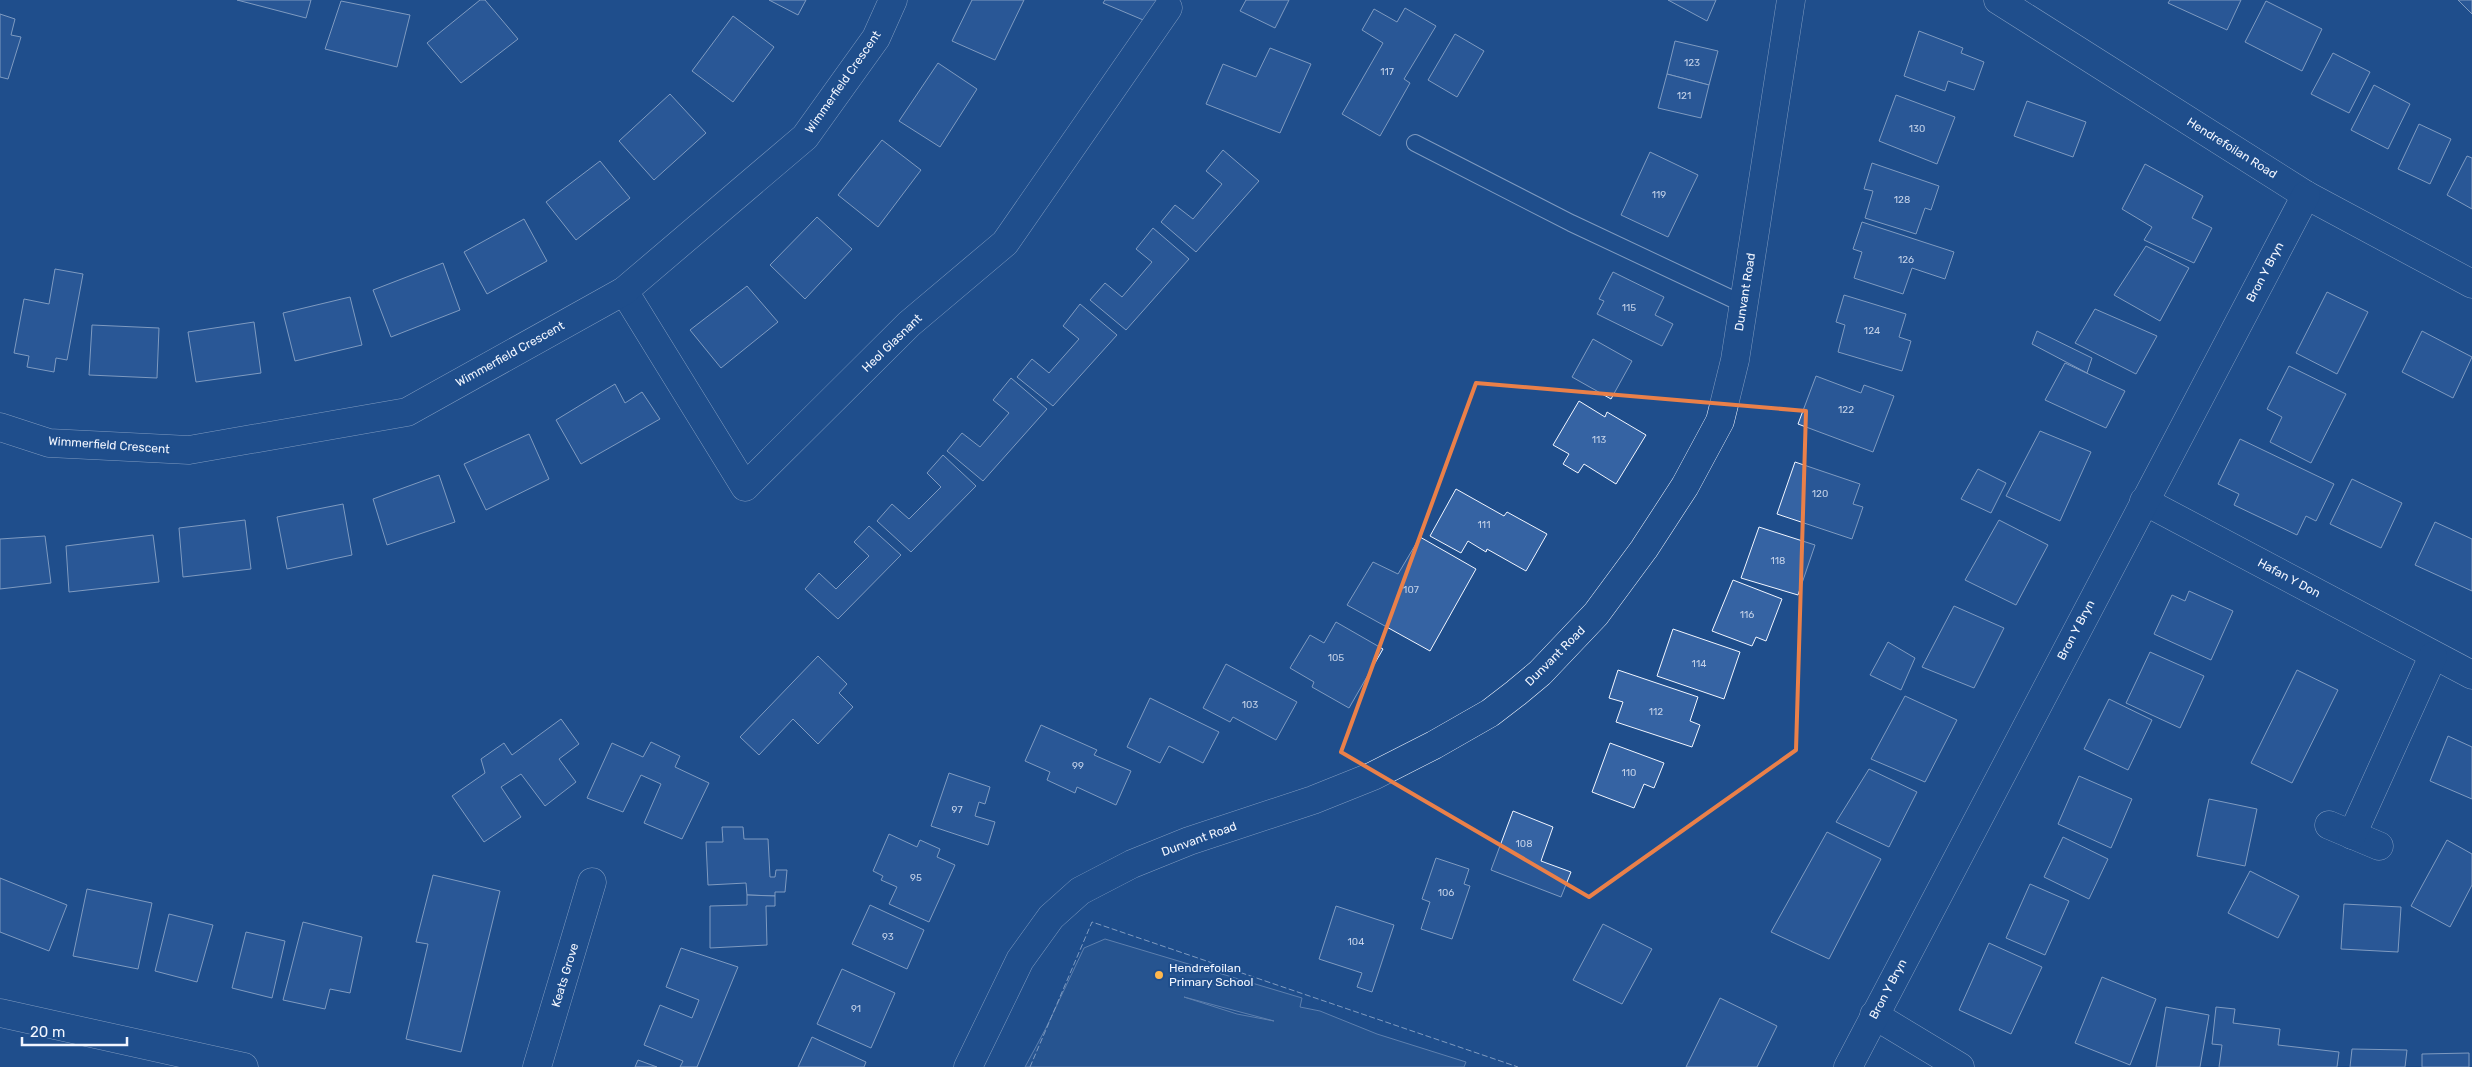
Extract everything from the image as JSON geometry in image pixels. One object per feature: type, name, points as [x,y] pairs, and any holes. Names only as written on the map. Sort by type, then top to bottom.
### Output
[{"type":"street","name":"Wimmerfield Crescent","points":[[0,427],[49,443],[189,450],[407,412],[624,291],[805,137],[876,38],[893,0]]},
{"type":"street","name":"Dunvant Road","points":[[968,1067],[1020,960],[1051,917],[1080,891],[1132,864],[1189,841],[1313,800],[1372,776],[1434,745],[1490,713],[1540,673],[1596,614],[1644,549],[1685,486],[1720,421],[1734,360],[1791,0]]},
{"type":"street","name":"Hendrefoilan Road","points":[[1998,0],[2306,195],[2472,284]]},
{"type":"street","name":"Heol Glasnant","points":[[624,291],[745,487],[909,324],[1005,243],[1168,8]]},
{"type":"street","name":"Bron Y Bryn","points":[[1848,1067],[2306,195]]},
{"type":"street","name":"Hafan Y Don","points":[[2144,501],[2472,675]]},
{"type":"street","points":[[2379,846],[2340,830],[2433,656]]},
{"type":"street","name":"Keats Grove","points":[[537,1067],[592,882]]},
{"type":"street","points":[[0,1013],[244,1067]]},
{"type":"street","points":[[1874,1015],[1960,1067]]},
{"type":"lane","points":[[1415,143],[1570,223],[1743,304]]},
{"type":"highlighted area","points":[[1476,383],[1806,411],[1796,750],[1589,897],[1341,752]]},
{"type":"shaded area","name":"Hendrefoilan Primary School","points":[[1105,939],[1302,998],[1300,1007],[1320,1011],[1377,1034],[1466,1062],[1464,1067],[1025,1067],[1084,948]],"holes":[[[1184,997],[1274,1021],[1237,1014]]]},
{"type":"building","points":[[237,0],[311,0],[306,18]]},
{"type":"building","points":[[480,0],[485,0],[518,39],[461,83],[427,43]]},
{"type":"building","points":[[769,0],[806,0],[798,15]]},
{"type":"building","points":[[972,0],[1024,0],[995,60],[952,41]]},
{"type":"building","points":[[1105,0],[1158,0],[1148,22],[1103,3]]},
{"type":"building","points":[[1246,0],[1289,0],[1275,28],[1240,11]]},
{"type":"building","points":[[1668,0],[1716,0],[1707,21]]},
{"type":"building","points":[[2170,0],[2241,0],[2227,30],[2168,3]]},
{"type":"building","points":[[2458,0],[2472,0],[2472,14]]},
{"type":"building","points":[[341,1],[410,15],[397,67],[325,49]]},
{"type":"building","points":[[2266,1],[2322,29],[2302,71],[2245,42]]},
{"type":"building","points":[[1405,8],[1436,26],[1404,79],[1410,83],[1380,136],[1342,114],[1383,43],[1362,30],[1374,9],[1397,22]]},
{"type":"building","points":[[0,14],[15,19],[11,35],[21,37],[8,79],[0,77]]},
{"type":"building","points":[[733,16],[774,47],[733,102],[692,71]]},
{"type":"building","points":[[1919,31],[1963,48],[1961,53],[1984,62],[1974,90],[1948,81],[1945,91],[1904,76]]},
{"type":"building","points":[[1455,34],[1484,51],[1457,97],[1428,80]]},
{"type":"building","points":[[1675,41],[1718,51],[1709,85],[1667,74]]},
{"type":"building","points":[[1270,48],[1311,64],[1280,133],[1206,104],[1223,64],[1256,77]]},
{"type":"building","points":[[2333,53],[2370,72],[2349,113],[2311,94]]},
{"type":"building","points":[[938,63],[977,89],[940,147],[899,121]]},
{"type":"building","points":[[1667,74],[1709,85],[1701,118],[1658,108]]},
{"type":"building","points":[[2374,85],[2410,104],[2388,149],[2351,130]]},
{"type":"building","points":[[670,94],[706,133],[654,180],[619,141]]},
{"type":"building","points":[[1896,95],[1955,117],[1937,164],[1879,141]]},
{"type":"building","points":[[2027,101],[2086,122],[2073,157],[2014,136]]},
{"type":"building","points":[[2419,124],[2451,139],[2430,184],[2398,169]]},
{"type":"building","points":[[882,140],[921,170],[878,227],[838,195]]},
{"type":"building","points":[[1223,150],[1259,181],[1196,252],[1161,222],[1175,205],[1193,219],[1222,184],[1206,171]]},
{"type":"building","points":[[1650,152],[1698,175],[1668,237],[1621,215]]},
{"type":"building","points":[[2467,156],[2472,158],[2472,209],[2447,195]]},
{"type":"building","points":[[600,161],[630,198],[576,240],[546,202]]},
{"type":"building","points":[[1872,163],[1939,186],[1931,210],[1925,208],[1916,234],[1865,218],[1873,191],[1864,189]]},
{"type":"building","points":[[2145,164],[2203,196],[2192,218],[2212,228],[2194,263],[2144,240],[2152,227],[2122,209]]},
{"type":"building","points":[[817,217],[852,249],[805,299],[770,265]]},
{"type":"building","points":[[524,219],[547,261],[487,294],[464,252]]},
{"type":"building","points":[[1862,222],[1954,252],[1945,279],[1912,268],[1903,294],[1854,278],[1862,252],[1853,249]]},
{"type":"building","points":[[1153,228],[1189,259],[1126,330],[1090,300],[1105,283],[1122,297],[1152,262],[1136,249]]},
{"type":"building","points":[[2146,246],[2189,268],[2160,321],[2114,295]]},
{"type":"building","points":[[443,263],[460,310],[391,337],[373,290]]},
{"type":"building","points":[[55,269],[83,274],[67,360],[56,358],[54,372],[27,367],[29,356],[14,353],[24,299],[49,304]]},
{"type":"building","points":[[1613,272],[1664,297],[1655,315],[1673,324],[1662,346],[1597,314],[1604,301],[1599,299]]},
{"type":"building","points":[[747,286],[778,322],[721,368],[690,330]]},
{"type":"building","points":[[2327,292],[2368,312],[2337,374],[2296,353]]},
{"type":"building","points":[[1844,295],[1906,314],[1899,337],[1911,341],[1902,371],[1838,352],[1845,325],[1836,322]]},
{"type":"building","points":[[350,297],[362,345],[295,361],[283,313]]},
{"type":"building","points":[[1080,304],[1117,335],[1053,406],[1017,377],[1032,359],[1049,373],[1079,339],[1063,326]]},
{"type":"building","points":[[2095,309],[2157,336],[2136,374],[2075,343]]},
{"type":"building","points":[[254,322],[261,373],[196,382],[188,332]]},
{"type":"building","points":[[92,325],[159,328],[157,378],[89,375]]},
{"type":"building","points":[[2037,331],[2092,358],[2087,373],[2032,344]]},
{"type":"building","points":[[2422,331],[2472,357],[2453,398],[2402,372]]},
{"type":"building","points":[[1593,339],[1632,361],[1611,399],[1572,377]]},
{"type":"building","points":[[2065,363],[2125,391],[2106,428],[2045,400]]},
{"type":"building","points":[[2289,366],[2346,394],[2311,463],[2270,442],[2282,417],[2267,409]]},
{"type":"building","points":[[1816,376],[1861,393],[1864,385],[1894,396],[1873,452],[1798,424]]},
{"type":"building","points":[[1011,378],[1047,409],[983,481],[947,451],[962,433],[980,447],[1009,413],[993,400]]},
{"type":"building","points":[[615,384],[625,403],[642,392],[660,419],[581,464],[556,420]]},
{"type":"building","points":[[1579,401],[1605,417],[1607,412],[1646,435],[1616,484],[1584,464],[1578,473],[1563,464],[1569,454],[1553,445]]},
{"type":"building","points":[[2040,431],[2091,452],[2060,521],[2006,496]]},
{"type":"building","points":[[529,434],[549,479],[486,510],[464,464]]},
{"type":"building","points":[[2240,439],[2334,484],[2316,521],[2306,516],[2297,535],[2234,505],[2239,494],[2218,484]]},
{"type":"building","points":[[943,455],[976,486],[911,552],[877,521],[892,504],[909,519],[941,487],[927,473]]},
{"type":"building","points":[[1795,462],[1860,484],[1853,504],[1863,507],[1852,539],[1777,514]]},
{"type":"building","points":[[1978,469],[2006,483],[1991,513],[1961,499]]},
{"type":"building","points":[[439,475],[455,522],[387,545],[373,499]]},
{"type":"building","points":[[2352,479],[2402,503],[2381,548],[2330,524]]},
{"type":"building","points":[[1456,489],[1504,516],[1507,512],[1547,534],[1526,571],[1487,549],[1486,552],[1468,541],[1461,553],[1430,536]]},
{"type":"building","points":[[343,504],[352,555],[287,569],[277,517]]},
{"type":"building","points":[[245,520],[251,569],[183,577],[179,528]]},
{"type":"building","points":[[1999,520],[2048,545],[2016,605],[1965,580]]},
{"type":"building","points":[[2435,522],[2472,539],[2472,591],[2415,565]]},
{"type":"building","points":[[869,526],[901,555],[838,619],[805,589],[819,573],[836,589],[869,556],[854,542]]},
{"type":"building","points":[[1759,527],[1815,545],[1798,595],[1741,578]]},
{"type":"building","points":[[153,535],[159,582],[69,592],[66,546]]},
{"type":"building","points":[[45,536],[51,583],[0,589],[0,539]]},
{"type":"building","points":[[1420,537],[1476,569],[1430,651],[1347,605],[1373,562],[1398,574]]},
{"type":"building","points":[[1733,580],[1782,599],[1766,641],[1756,637],[1752,646],[1712,631]]},
{"type":"building","points":[[2189,591],[2233,611],[2211,660],[2154,634],[2172,595],[2185,601]]},
{"type":"building","points":[[1954,606],[2004,628],[1974,688],[1922,667]]},
{"type":"building","points":[[1336,622],[1383,649],[1349,708],[1312,687],[1314,682],[1290,668],[1310,635],[1324,643]]},
{"type":"building","points":[[1673,629],[1740,652],[1724,699],[1657,676]]},
{"type":"building","points":[[1888,642],[1915,658],[1901,690],[1870,675]]},
{"type":"building","points":[[2150,652],[2204,676],[2180,728],[2126,703]]},
{"type":"building","points":[[818,656],[847,684],[839,693],[853,707],[818,744],[793,719],[759,755],[740,737]]},
{"type":"building","points":[[1226,664],[1297,702],[1276,740],[1233,717],[1230,722],[1203,708]]},
{"type":"building","points":[[1618,670],[1698,697],[1690,721],[1700,725],[1692,747],[1616,722],[1623,702],[1609,698]]},
{"type":"building","points":[[2297,670],[2338,690],[2292,783],[2251,763]]},
{"type":"building","points":[[1905,696],[1957,720],[1925,782],[1871,759]]},
{"type":"building","points":[[1150,698],[1219,732],[1203,763],[1169,746],[1160,763],[1127,747]]},
{"type":"building","points":[[2109,699],[2152,720],[2128,770],[2084,749]]},
{"type":"building","points":[[561,719],[579,744],[559,759],[576,782],[545,806],[521,774],[501,787],[521,817],[484,842],[452,796],[485,773],[481,759],[504,743],[512,755]]},
{"type":"building","points":[[1041,725],[1097,750],[1094,755],[1131,771],[1116,805],[1077,787],[1075,793],[1047,780],[1050,772],[1025,761]]},
{"type":"building","points":[[2448,736],[2472,747],[2472,799],[2430,781]]},
{"type":"building","points":[[651,742],[680,756],[675,767],[709,783],[682,839],[644,823],[661,784],[641,775],[623,812],[587,798],[612,743],[643,757]]},
{"type":"building","points":[[1610,743],[1664,763],[1654,788],[1644,784],[1634,808],[1592,792]]},
{"type":"building","points":[[1869,769],[1917,792],[1889,847],[1836,822]]},
{"type":"building","points":[[949,773],[990,787],[985,804],[979,802],[975,816],[995,822],[988,845],[931,826]]},
{"type":"building","points":[[2079,776],[2132,799],[2111,848],[2058,824]]},
{"type":"building","points":[[2209,799],[2257,809],[2245,866],[2197,856]]},
{"type":"building","points":[[1513,811],[1553,827],[1541,861],[1571,872],[1561,897],[1491,870]]},
{"type":"building","points":[[722,827],[743,827],[744,839],[768,839],[770,877],[775,877],[776,870],[787,870],[785,892],[775,892],[775,896],[747,895],[746,883],[708,885],[706,842],[723,842]]},
{"type":"building","points":[[1827,832],[1881,859],[1829,959],[1771,932]]},
{"type":"building","points":[[889,834],[917,847],[920,840],[940,849],[937,857],[955,865],[929,922],[889,904],[897,887],[881,880],[883,876],[873,871]]},
{"type":"building","points":[[2063,837],[2108,859],[2089,899],[2044,877]]},
{"type":"building","points":[[2447,840],[2472,854],[2472,885],[2450,927],[2411,906]]},
{"type":"building","points":[[1436,858],[1469,869],[1464,884],[1470,886],[1452,939],[1421,929],[1430,902],[1422,899]]},
{"type":"building","points":[[2250,871],[2299,896],[2278,938],[2228,913]]},
{"type":"building","points":[[433,875],[500,891],[461,1052],[406,1039],[428,944],[416,942]]},
{"type":"building","points":[[0,878],[67,905],[49,951],[0,932]]},
{"type":"building","points":[[2030,884],[2069,901],[2045,955],[2006,938]]},
{"type":"building","points":[[87,889],[152,903],[138,969],[73,956]]},
{"type":"building","points":[[747,895],[775,896],[775,906],[766,906],[767,945],[710,948],[710,906],[747,905]]},
{"type":"building","points":[[2344,904],[2401,907],[2398,952],[2341,949]]},
{"type":"building","points":[[870,905],[924,930],[907,969],[852,944]]},
{"type":"building","points":[[1336,906],[1394,925],[1372,992],[1357,987],[1362,973],[1319,959]]},
{"type":"building","points":[[169,914],[213,925],[197,982],[155,971]]},
{"type":"building","points":[[303,922],[362,937],[350,993],[330,989],[325,1009],[283,1000]]},
{"type":"building","points":[[1603,924],[1652,949],[1622,1004],[1573,980]]},
{"type":"building","points":[[246,932],[285,941],[272,998],[232,988]]},
{"type":"building","points":[[1989,943],[2042,967],[2011,1034],[1959,1010]]},
{"type":"building","points":[[681,948],[738,967],[697,1067],[680,1067],[683,1061],[644,1045],[660,1005],[692,1018],[699,1000],[666,987]]},
{"type":"building","points":[[842,969],[895,993],[871,1048],[817,1024]]},
{"type":"building","points":[[2102,977],[2156,999],[2130,1065],[2075,1043]]},
{"type":"building","points":[[1720,998],[1777,1026],[1757,1067],[1686,1067]]},
{"type":"building","points":[[2166,1007],[2209,1015],[2200,1067],[2156,1067]]},
{"type":"building","points":[[2216,1007],[2235,1009],[2233,1023],[2280,1029],[2278,1045],[2339,1052],[2337,1067],[2219,1067],[2222,1045],[2212,1044]]},
{"type":"building","points":[[812,1037],[866,1062],[864,1067],[798,1067]]},
{"type":"building","points":[[2352,1049],[2407,1050],[2405,1067],[2350,1067]]},
{"type":"building","points":[[2469,1053],[2469,1067],[2422,1067],[2422,1054]]},
{"type":"building","points":[[638,1060],[657,1067],[635,1067]]},
{"type":"fence","points":[[1030,1067],[1092,922],[1518,1067]]},
{"type":"place","name":"Hendrefoilan Primary School","points":[[1159,975]]}]
